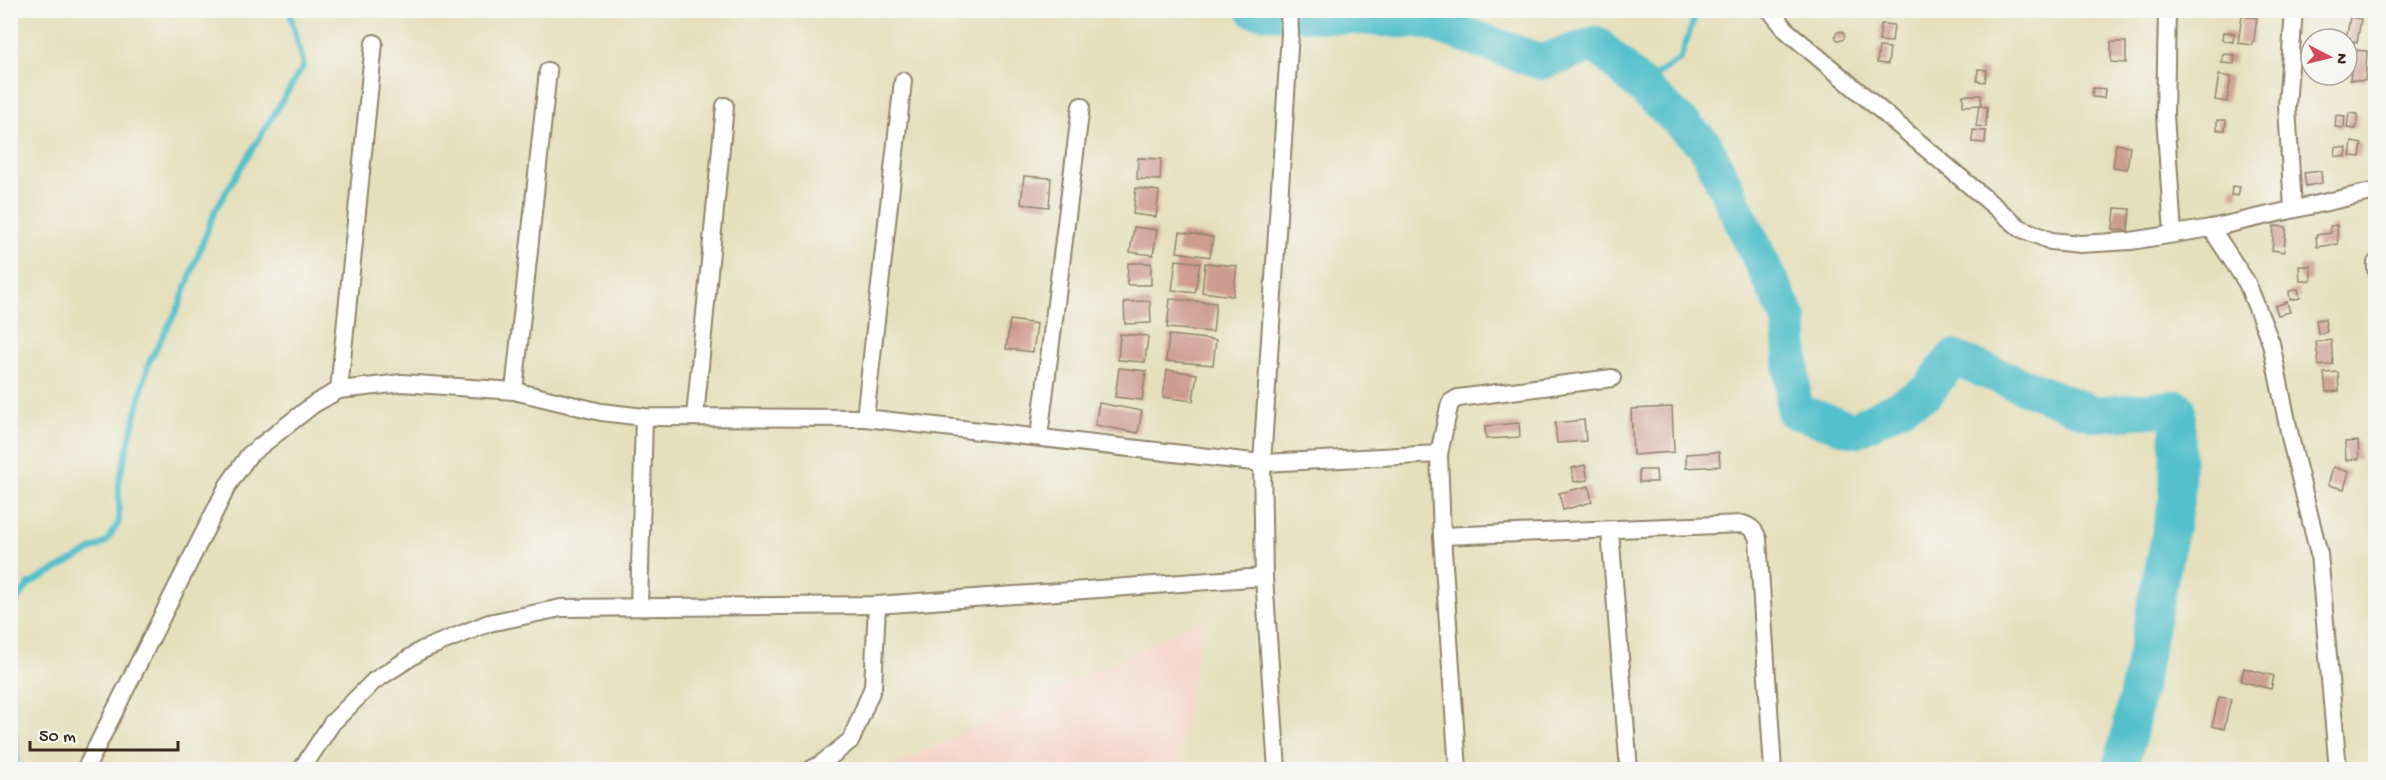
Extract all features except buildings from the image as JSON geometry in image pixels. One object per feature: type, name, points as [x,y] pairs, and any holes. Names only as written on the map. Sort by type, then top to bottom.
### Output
[{"type":"street","points":[[1277,770],[1264,577],[1262,462],[1290,33],[1288,10]]},
{"type":"street","points":[[1770,10],[1786,30],[2020,228],[2051,241],[2080,244],[2130,241],[2211,228],[2376,191]]},
{"type":"street","points":[[2167,10],[2164,115],[2173,234]]},
{"type":"street","points":[[2293,209],[2287,106],[2294,10]]},
{"type":"street","points":[[339,390],[374,43]]},
{"type":"street","points":[[514,391],[548,72]]},
{"type":"street","points":[[865,418],[903,81]]},
{"type":"street","points":[[1039,437],[1081,105]]},
{"type":"street","points":[[695,417],[725,106]]},
{"type":"street","points":[[2211,228],[2247,283],[2271,343],[2291,441],[2319,554],[2338,770]]},
{"type":"street","points":[[2376,263],[2376,269]]},
{"type":"street","points":[[1458,770],[1442,536],[1439,454],[1449,407],[1451,402],[1458,398],[1612,378]]},
{"type":"street","points":[[85,770],[228,485],[249,455],[314,404],[339,390],[402,383],[514,391],[601,412],[644,417],[865,418],[1262,462],[1439,454]]},
{"type":"street","points":[[639,607],[644,417]]},
{"type":"street","points":[[1442,536],[1749,526],[1756,534],[1773,770]]},
{"type":"street","points":[[1610,531],[1629,770]]},
{"type":"street","points":[[301,770],[332,723],[374,681],[422,650],[489,623],[561,608],[877,604],[1264,577]]},
{"type":"street","points":[[810,770],[851,740],[873,687],[877,604]]},
{"type":"shaded area","points":[[1203,619],[1178,769],[887,769]]},
{"type":"waterway","points":[[10,639],[14,605],[29,584],[106,542],[119,522],[119,481],[149,362],[179,306],[215,210],[304,65],[289,10]]},
{"type":"waterway","points":[[1254,10],[1429,22],[1541,62],[1596,44],[1705,145],[1789,319],[1794,411],[1855,430],[1927,392],[1953,358],[2094,414],[2178,408],[2177,497],[2127,743],[2119,770]]},
{"type":"waterway","points":[[1640,85],[1680,60],[1697,10]]},
{"type":"waterway","points":[[10,693],[17,751],[16,770]]}]
